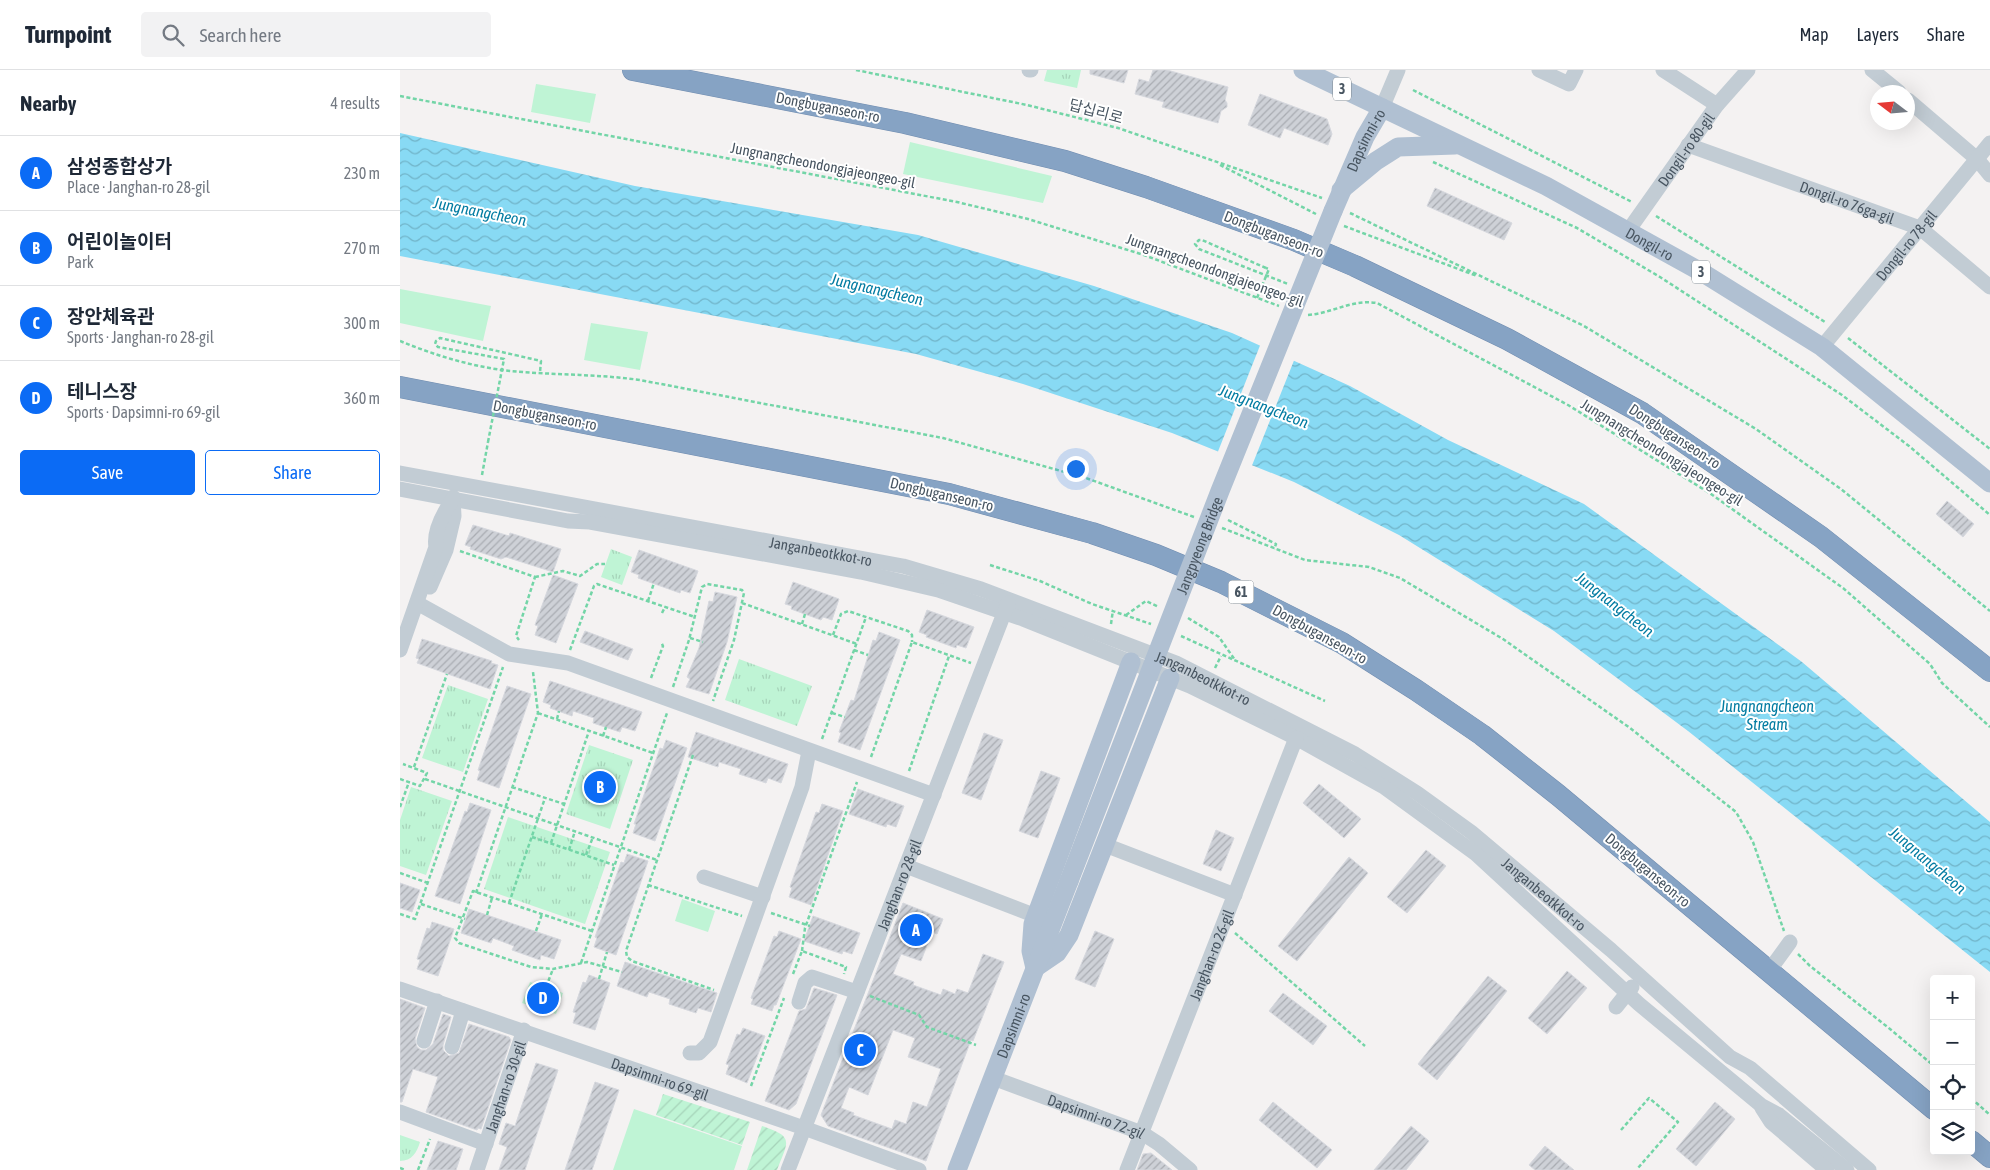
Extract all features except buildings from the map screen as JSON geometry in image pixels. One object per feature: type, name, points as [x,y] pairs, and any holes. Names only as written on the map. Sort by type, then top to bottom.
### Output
[{"type":"highway","name":"Dongbuganseon-ro","points":[[633,70],[896,121],[1065,162],[1146,187],[1294,240],[1355,266],[1507,339],[1642,413],[1822,537],[1990,671]]},
{"type":"highway","name":"Dongbuganseon-ro","points":[[400,386],[949,494],[1092,532],[1156,555],[1221,582],[1342,644],[1416,690],[1482,735],[1558,795],[1930,1106]]},
{"type":"highway","points":[[1975,1144],[1990,1157]]},
{"type":"main road","name":"Dongil-ro","points":[[1303,70],[1546,186],[1703,273],[1822,347],[1990,483]]},
{"type":"main road","name":"Dapsimni-ro","points":[[1333,212],[1365,137],[1382,108]]},
{"type":"main road","points":[[1341,190],[1376,161],[1398,147],[1459,144]]},
{"type":"main road","name":"Jangpyeong Bridge","points":[[1069,881],[1227,474],[1333,212]]},
{"type":"main road","points":[[1131,662],[1036,916],[1031,941],[1035,968],[1057,953],[1069,935],[1170,678]]},
{"type":"main road","name":"Dapsimni-ro","points":[[957,1170],[1069,881]]},
{"type":"street","name":"Dapsimni-ro","points":[[1382,108],[1398,70]]},
{"type":"street","points":[[1539,70],[1569,84],[1576,70]]},
{"type":"street","points":[[1663,70],[1717,105]]},
{"type":"street","name":"Dongil-ro 80-gil","points":[[1628,231],[1717,105],[1748,70]]},
{"type":"street","points":[[1872,70],[1890,85]]},
{"type":"street","points":[[1915,106],[1977,159],[1990,175]]},
{"type":"street","name":"Dongil-ro 78-gil","points":[[1822,347],[1990,143]]},
{"type":"street","name":"Dongil-ro 76ga-gil","points":[[1688,145],[1920,228],[1990,287]]},
{"type":"street","name":"Janganbeotkkot-ro","points":[[400,473],[895,565],[941,577],[1170,678],[1296,738],[1369,778],[1441,826],[1476,854],[1627,993],[1762,1106],[1779,1115],[1847,1170]]},
{"type":"street","points":[[417,603],[430,587],[440,568],[454,516],[453,499],[456,483]]},
{"type":"street","name":"Janganbeotkkot-ro","points":[[400,489],[902,580],[1006,606],[1176,663],[1355,754],[1417,793],[1471,832],[1611,950],[1730,1057],[1750,1068],[1869,1170]]},
{"type":"street","points":[[400,650],[436,547],[434,540],[443,514],[453,499]]},
{"type":"street","points":[[417,603],[509,654],[568,663],[814,748],[934,795]]},
{"type":"street","name":"Janghan-ro 28-gil","points":[[788,1170],[861,993],[906,866],[1006,606]]},
{"type":"street","name":"Janghan-ro 26-gil","points":[[1127,1170],[1296,738]]},
{"type":"street","points":[[690,1053],[699,1053],[710,1042],[802,787],[814,748]]},
{"type":"street","points":[[1105,845],[1235,895]]},
{"type":"street","points":[[906,866],[1036,916]]},
{"type":"street","points":[[704,877],[758,909]]},
{"type":"street","points":[[1768,971],[1790,942]]},
{"type":"street","points":[[799,1002],[806,984],[812,978],[861,993]]},
{"type":"street","points":[[1616,1007],[1640,978]]},
{"type":"street","name":"Dapsimni-ro 69-gil","points":[[400,989],[524,1030],[919,1170]]},
{"type":"street","points":[[424,1041],[437,1001]]},
{"type":"street","points":[[452,1047],[463,1011]]},
{"type":"street","name":"Janghan-ro 30-gil","points":[[477,1170],[524,1030]]},
{"type":"street","name":"Dapsimni-ro 72-gil","points":[[993,1078],[1142,1133],[1160,1144],[1190,1170]]},
{"type":"street","points":[[1762,1106],[1771,1122],[1827,1170]]},
{"type":"street","name":"Janghan-ro 30-gil","points":[[400,1112],[486,1144]]},
{"type":"path","name":"답십리로","points":[[856,70],[1028,105],[1118,128],[1212,161],[1333,212]]},
{"type":"path","points":[[1413,90],[1637,204]]},
{"type":"path","name":"Jungnangcheondongjajeongeo-gil","points":[[400,96],[957,202],[1028,219],[1144,255],[1281,306]]},
{"type":"path","points":[[1428,160],[1577,228],[1660,277],[1842,395],[1909,446],[1990,515]]},
{"type":"path","points":[[1212,161],[1490,281]]},
{"type":"path","points":[[1333,212],[1490,281],[1584,326],[1756,429],[1841,489],[1990,611]]},
{"type":"path","points":[[1650,212],[1828,324]]},
{"type":"path","points":[[1258,298],[1269,269],[1202,240],[1195,244],[1199,249],[1288,284]]},
{"type":"path","name":"Jungnangcheondongjajeongeo-gil","points":[[1301,314],[1321,314],[1354,302],[1377,303],[1568,405],[1712,494],[1843,588],[1930,664],[1942,683],[1990,727]]},
{"type":"path","points":[[1842,335],[1873,356],[1990,449]]},
{"type":"path","points":[[400,341],[456,360],[508,370],[540,372],[541,361],[440,338],[436,340],[435,344],[438,347],[504,359],[488,442],[481,479]]},
{"type":"path","points":[[1228,520],[1276,544],[1274,549]]},
{"type":"path","points":[[454,549],[535,578],[563,572],[580,576],[598,564],[605,564]]},
{"type":"path","points":[[990,565],[1040,581],[1092,604],[1150,624]]},
{"type":"path","points":[[520,642],[516,636],[535,578]]},
{"type":"path","points":[[648,601],[654,583]]},
{"type":"path","points":[[562,650],[570,651],[595,584],[600,584],[695,617]]},
{"type":"path","points":[[675,693],[674,684],[690,638],[701,589],[704,584],[742,590],[742,603],[734,640],[711,706]]},
{"type":"path","points":[[742,603],[857,644]]},
{"type":"path","points":[[662,613],[665,607]]},
{"type":"path","points":[[1110,627],[1114,610]]},
{"type":"path","points":[[833,635],[844,611],[908,631],[912,635],[912,642],[869,763]]},
{"type":"path","points":[[802,624],[805,614]]},
{"type":"path","points":[[814,748],[832,713],[866,617]]},
{"type":"path","points":[[1181,636],[1325,701]]},
{"type":"path","points":[[690,638],[703,642]]},
{"type":"path","points":[[647,681],[651,680],[663,646],[661,642]]},
{"type":"path","points":[[912,642],[972,663]]},
{"type":"path","points":[[854,650],[868,655]]},
{"type":"path","points":[[907,774],[949,655]]},
{"type":"path","points":[[1214,672],[1222,656]]},
{"type":"path","points":[[400,914],[415,919],[505,663]]},
{"type":"path","points":[[476,892],[538,713],[532,667]]},
{"type":"path","points":[[414,768],[448,674]]},
{"type":"path","points":[[581,963],[668,710]]},
{"type":"path","points":[[557,719],[559,711]]},
{"type":"path","points":[[538,713],[653,753]]},
{"type":"path","points":[[832,713],[845,717]]},
{"type":"path","points":[[603,736],[606,727]]},
{"type":"path","points":[[551,843],[589,730]]},
{"type":"path","points":[[693,755],[626,951],[628,957],[727,994]]},
{"type":"path","points":[[400,779],[420,786],[425,779],[426,771],[403,764]]},
{"type":"path","points":[[802,951],[808,926],[858,778]]},
{"type":"path","points":[[425,779],[657,860]]},
{"type":"path","points":[[400,807],[409,782]]},
{"type":"path","points":[[512,787],[564,804]]},
{"type":"path","points":[[509,903],[545,798]]},
{"type":"path","points":[[569,850],[575,831]]},
{"type":"path","points":[[532,837],[614,865]]},
{"type":"path","points":[[586,856],[593,837]]},
{"type":"path","points":[[400,873],[428,883]]},
{"type":"path","points":[[648,885],[758,909],[808,926]]},
{"type":"path","points":[[592,931],[472,891],[464,918],[455,938],[459,943],[531,967],[553,968],[581,963],[603,966],[622,972]]},
{"type":"path","points":[[487,915],[492,898]]},
{"type":"path","points":[[420,904],[464,918]]},
{"type":"path","points":[[536,931],[542,914]]},
{"type":"path","points":[[1232,931],[1366,1046]]},
{"type":"path","points":[[598,979],[607,952]]},
{"type":"path","points":[[546,987],[553,968]]},
{"type":"path","points":[[861,993],[919,1015],[927,1027],[976,1045]]},
{"type":"path","points":[[1621,1130],[1649,1098],[1678,1122],[1638,1168]]},
{"type":"path","points":[[1975,1102],[1990,1115]]},
{"type":"path","points":[[418,1170],[435,1124]]},
{"type":"path","points":[[400,1168],[406,1170]]},
{"type":"green space","points":[[1047,70],[1081,70],[1077,88],[1044,81]]},
{"type":"green space","points":[[536,84],[596,94],[590,123],[531,112]]},
{"type":"green space","points":[[910,142],[1052,176],[1043,203],[903,174]]},
{"type":"green space","points":[[400,289],[491,306],[483,341],[400,323]]},
{"type":"green space","points":[[591,323],[648,332],[640,370],[584,360]]},
{"type":"green space","points":[[611,549],[632,557],[622,585],[601,577]]},
{"type":"green space","points":[[739,659],[812,686],[797,726],[725,700]]},
{"type":"green space","points":[[448,685],[488,699],[463,772],[422,758]]},
{"type":"green space","points":[[589,745],[633,760],[610,829],[566,814]]},
{"type":"green space","points":[[411,787],[452,801],[426,875],[400,866],[400,820]]},
{"type":"green space","points":[[508,817],[610,852],[585,924],[484,889]]},
{"type":"green space","points":[[682,899],[715,911],[708,932],[675,921]]},
{"type":"green space","points":[[530,982],[563,993],[556,1014],[522,1003]]},
{"type":"green space","points":[[663,1094],[750,1122],[742,1145],[656,1115]]},
{"type":"green space","points":[[634,1109],[742,1146],[734,1170],[613,1170]]},
{"type":"green space","points":[[762,1126],[780,1133],[784,1137],[786,1146],[784,1152],[777,1170],[747,1170]]},
{"type":"green space","points":[[400,1135],[420,1142],[413,1155],[404,1161],[400,1161]]},
{"type":"water","name":"Jungnangcheon Stream","points":[[400,133],[635,186],[918,235],[1094,286],[1232,333],[1350,386],[1448,440],[1584,504],[1802,662],[1990,822],[1990,972],[1688,731],[1554,631],[1399,535],[1294,482],[1172,433],[1023,384],[916,354],[400,256]]},
{"type":"pier","points":[[1261,343],[1295,358],[1251,468],[1217,454]]},
{"type":"place","name":"어린이놀이터","points":[[600,787]]},
{"type":"place","name":"삼성종합상가","points":[[916,930]]},
{"type":"place","name":"테니스장","points":[[543,998]]},
{"type":"place","name":"장안체육관","points":[[860,1050]]},
{"type":"water label","name":"Jungnangcheon","points":[[480,211]]},
{"type":"water label","name":"Jungnangcheon","points":[[877,289]]},
{"type":"water label","name":"Jungnangcheon","points":[[1264,406]]},
{"type":"water label","name":"Jungnangcheon","points":[[1615,604]]},
{"type":"water label","name":"Jungnangcheon","points":[[1928,860]]}]
